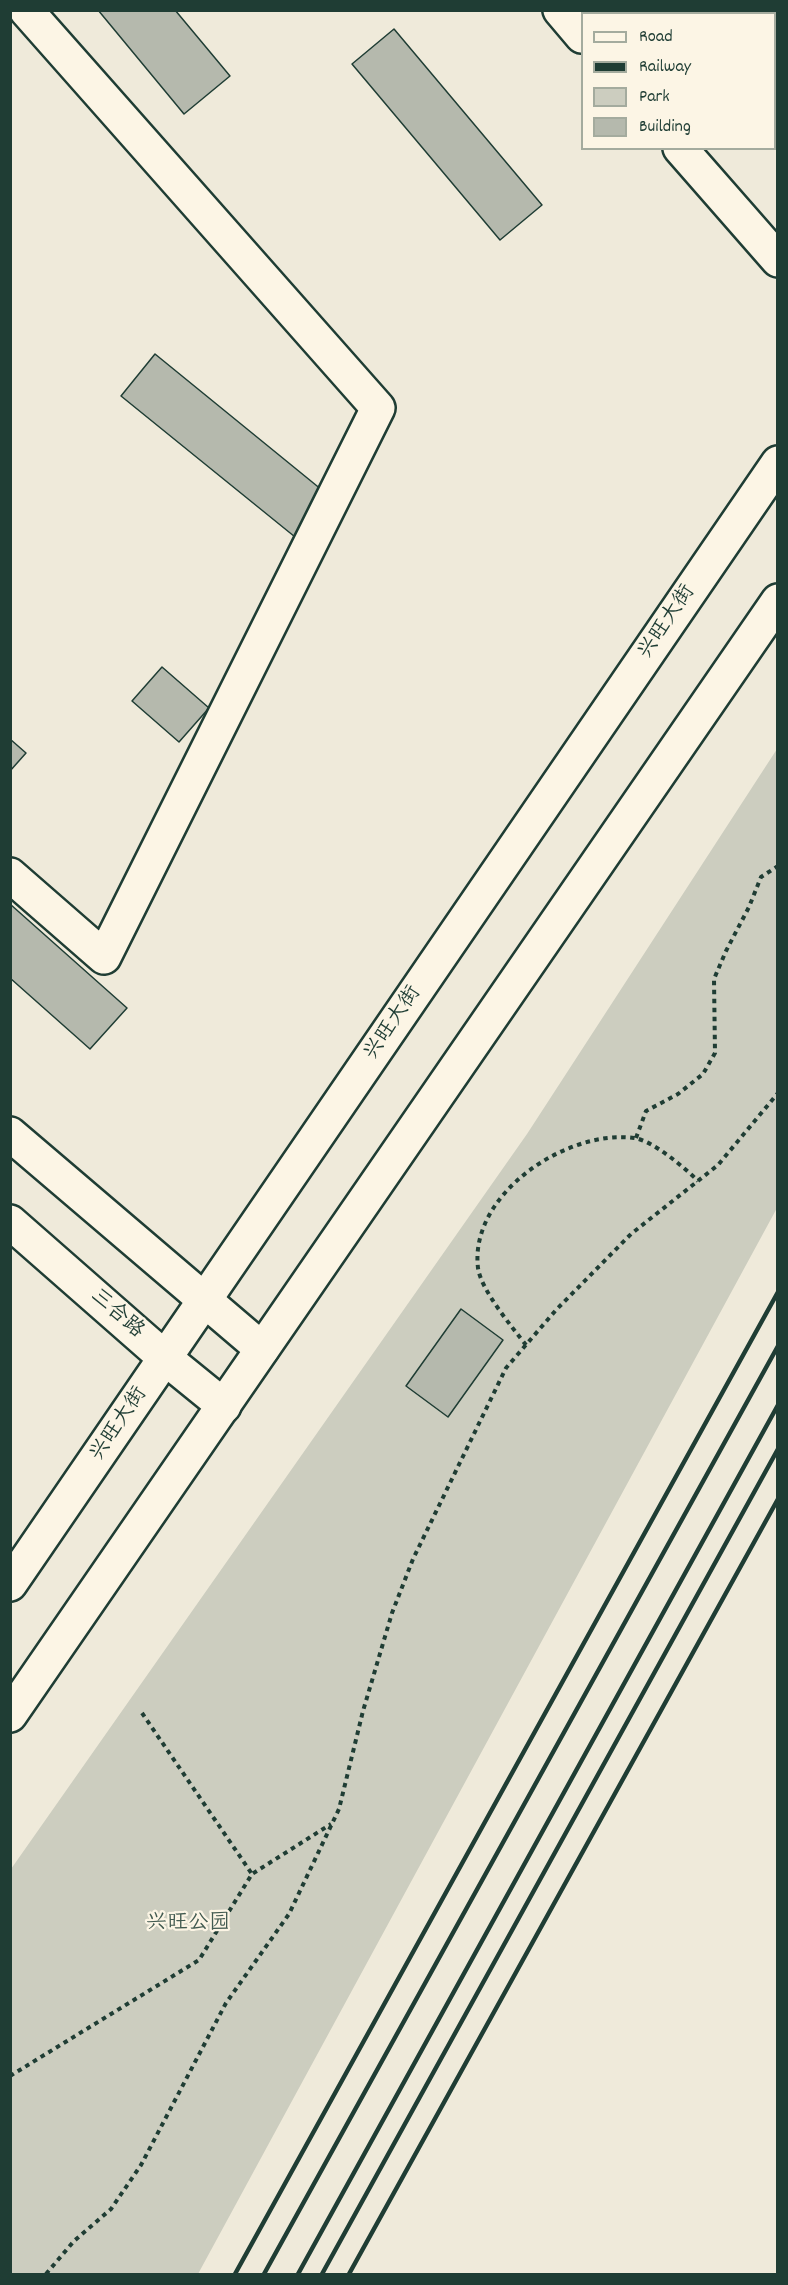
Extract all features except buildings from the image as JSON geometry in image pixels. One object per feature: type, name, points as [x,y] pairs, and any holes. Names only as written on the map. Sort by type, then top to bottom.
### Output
[{"type":"main road","points":[[10,875],[104,957],[378,408],[26,10]]},
{"type":"main road","points":[[560,10],[581,35]]},
{"type":"main road","points":[[682,150],[777,260]]},
{"type":"main road","name":"兴旺大街","points":[[10,1584],[777,463]]},
{"type":"main road","points":[[10,1715],[777,601]]},
{"type":"main road","points":[[10,1134],[262,1349]]},
{"type":"main road","name":"三合路","points":[[10,1222],[165,1358],[224,1406]]},
{"type":"path","points":[[636,1138],[646,1111],[678,1094],[703,1074],[715,1053],[714,979],[761,877],[777,866]]},
{"type":"path","points":[[46,2274],[74,2241],[111,2209],[141,2165],[226,2003],[289,1914],[339,1809],[363,1711],[393,1613],[413,1559],[506,1368],[556,1310],[631,1233],[718,1165],[777,1093]]},
{"type":"path","points":[[526,1345],[495,1305],[478,1269],[480,1234],[495,1204],[513,1184],[554,1154],[606,1138],[636,1138],[669,1156],[698,1181]]},
{"type":"path","points":[[142,1713],[252,1874]]},
{"type":"path","points":[[10,2076],[200,1960],[252,1874],[333,1823]]},
{"type":"green space","name":"兴旺公园","points":[[777,749],[777,1208],[198,2274],[11,2274],[11,1869],[527,1134]]},
{"type":"railway","points":[[235,2274],[778,1292]]},
{"type":"railway","points":[[264,2274],[778,1346]]},
{"type":"railway","points":[[298,2274],[778,1405]]},
{"type":"railway","points":[[322,2274],[778,1449]]},
{"type":"railway","points":[[349,2274],[778,1499]]}]
